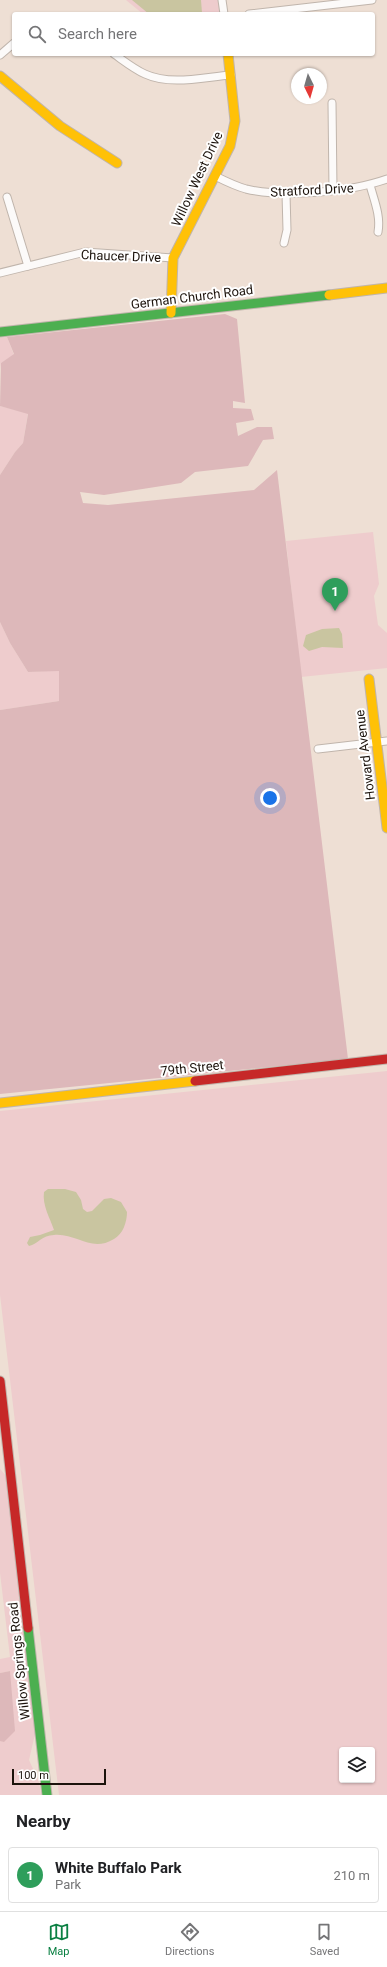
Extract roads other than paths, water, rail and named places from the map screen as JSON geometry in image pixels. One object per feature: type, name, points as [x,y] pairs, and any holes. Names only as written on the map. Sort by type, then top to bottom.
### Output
[{"type":"street","points":[[222,0],[224,12]]},
{"type":"street","points":[[267,12],[372,0]]},
{"type":"street","points":[[0,55],[12,45]]},
{"type":"street","points":[[117,56],[145,74],[156,78],[180,79],[231,75]]},
{"type":"street","name":"Willow West Drive","points":[[171,313],[173,258],[230,146],[234,130],[231,75],[228,56]]},
{"type":"street","points":[[0,76],[60,126],[117,163]]},
{"type":"street","points":[[332,103],[333,190]]},
{"type":"street","name":"Stratford Drive","points":[[215,176],[245,189],[286,194],[370,185],[387,179]]},
{"type":"street","points":[[370,185],[380,224],[378,232]]},
{"type":"street","points":[[284,243],[287,230],[286,194]]},
{"type":"street","points":[[7,197],[28,266]]},
{"type":"street","name":"Chaucer Drive","points":[[0,273],[85,252],[173,258]]},
{"type":"street","name":"German Church Road","points":[[0,332],[387,288]]},
{"type":"street","name":"Howard Avenue","points":[[369,679],[387,828]]},
{"type":"street","points":[[318,749],[387,741]]},
{"type":"street","name":"79th Street","points":[[0,1103],[387,1059]]},
{"type":"street","name":"Willow Springs Road","points":[[0,1381],[47,1795]]},
{"type":"place","name":"White Buffalo Park","points":[[335,611]]}]
